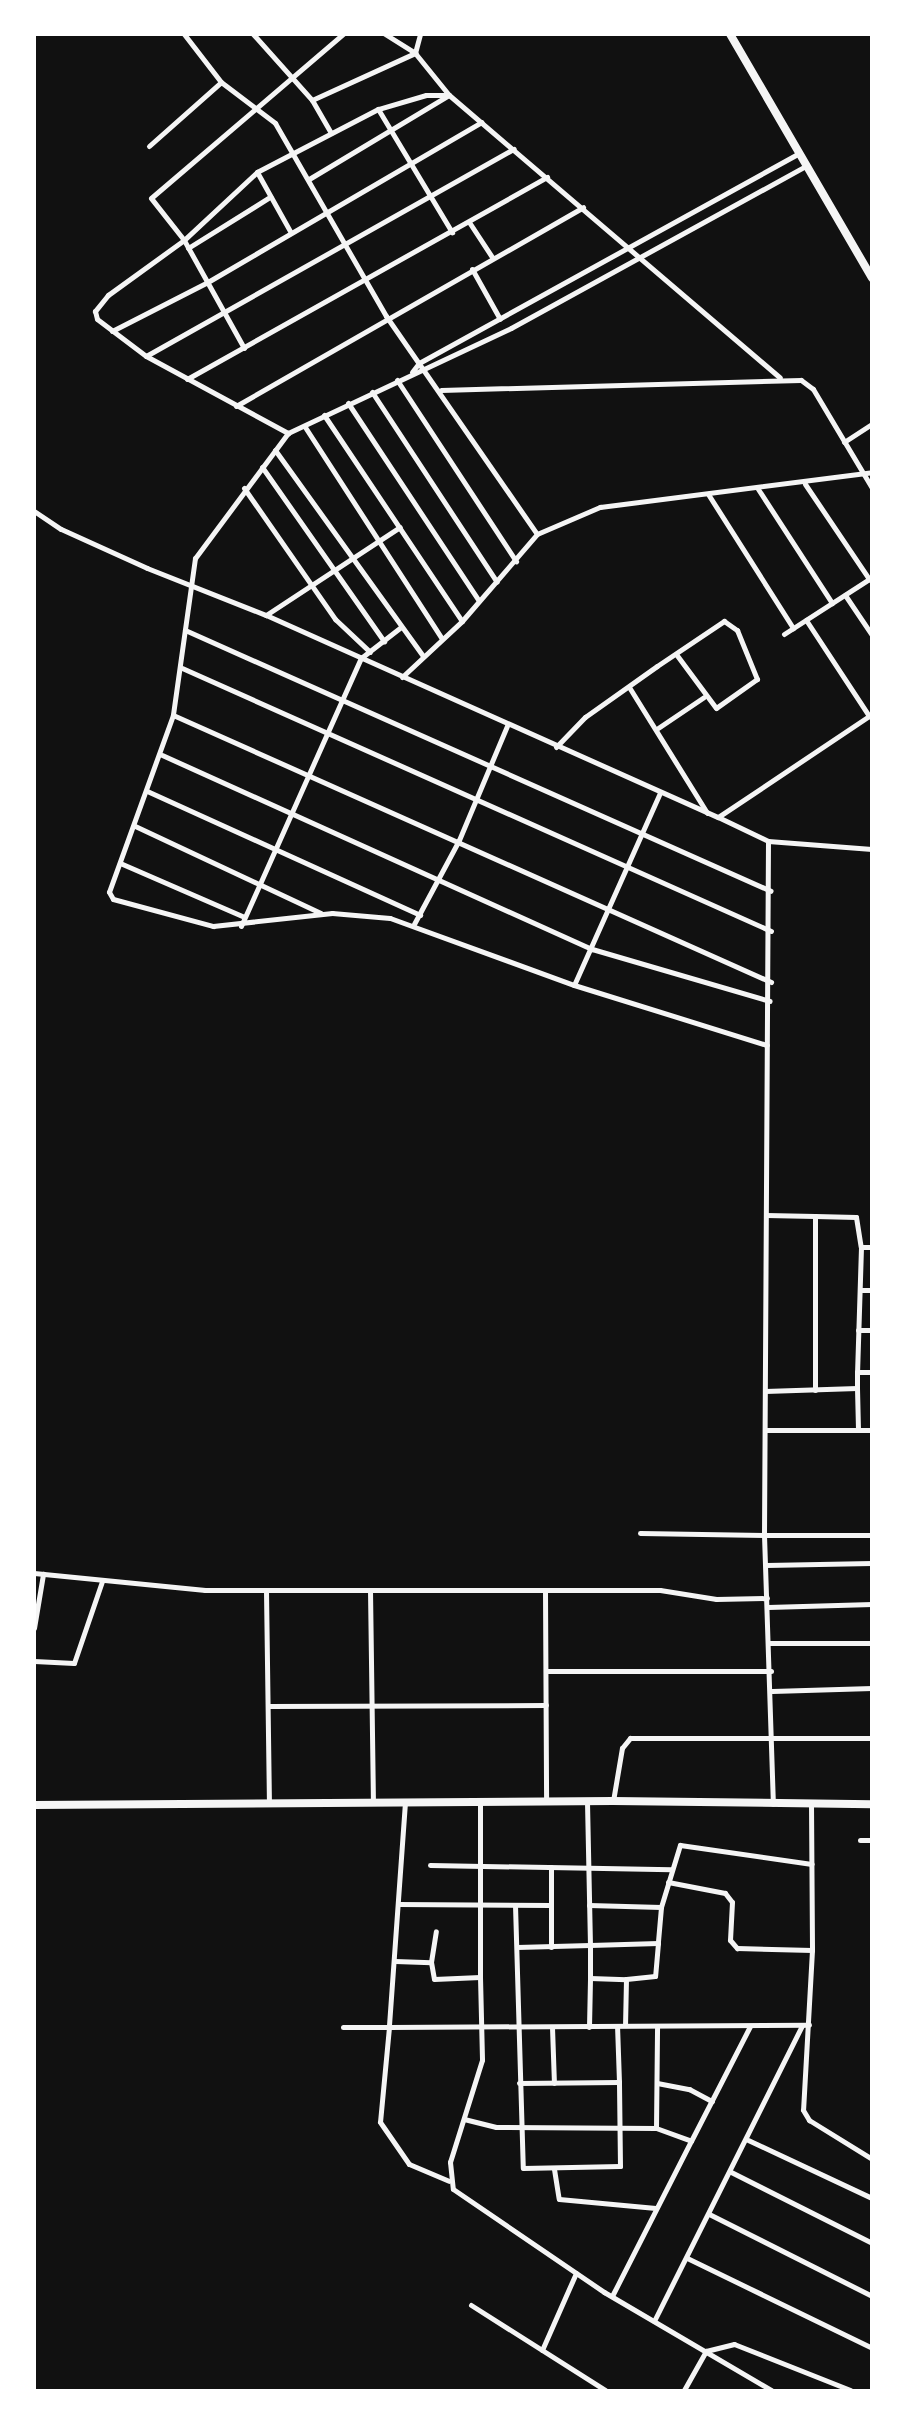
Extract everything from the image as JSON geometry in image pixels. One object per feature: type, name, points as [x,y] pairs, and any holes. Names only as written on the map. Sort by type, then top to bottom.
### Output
[{"type":"highway","points":[[34,1805],[269,1805],[613,1800],[872,1804]]},
{"type":"main road","points":[[730,34],[872,278]]},
{"type":"street","points":[[184,34],[221,82],[262,107],[295,153],[345,248],[386,316],[441,390],[537,534]]},
{"type":"street","points":[[253,34],[312,100],[331,134]]},
{"type":"street","points":[[244,348],[184,240],[151,198],[262,107],[290,78],[343,34]]},
{"type":"street","points":[[385,34],[415,53],[449,95],[582,207],[631,245],[780,378]]},
{"type":"street","points":[[415,53],[420,34]]},
{"type":"street","points":[[312,100],[415,53]]},
{"type":"street","points":[[149,146],[221,82]]},
{"type":"street","points":[[288,433],[146,356],[96,317],[101,302],[184,240],[257,172],[378,109],[426,95],[449,95]]},
{"type":"street","points":[[309,179],[449,95]]},
{"type":"street","points":[[378,109],[452,232]]},
{"type":"street","points":[[112,331],[206,282],[290,231],[481,122]]},
{"type":"street","points":[[146,356],[226,316],[514,149]]},
{"type":"street","points":[[412,373],[419,363],[799,153]]},
{"type":"street","points":[[767,1045],[574,985],[414,924],[367,914],[322,914],[241,926],[213,926],[113,899],[109,892],[162,755],[173,715],[182,668],[192,584],[201,546],[288,433],[305,427],[324,415],[412,373],[426,371],[806,166]]},
{"type":"street","points":[[257,172],[290,231]]},
{"type":"street","points":[[187,379],[366,281],[548,177]]},
{"type":"street","points":[[188,248],[270,197]]},
{"type":"street","points":[[236,406],[386,316],[582,207]]},
{"type":"street","points":[[469,222],[492,257]]},
{"type":"street","points":[[472,268],[500,319]]},
{"type":"street","points":[[441,390],[780,378],[807,382],[872,488]]},
{"type":"street","points":[[397,380],[516,561]]},
{"type":"street","points":[[372,392],[498,582]]},
{"type":"street","points":[[348,403],[479,601]]},
{"type":"street","points":[[324,415],[462,621]]},
{"type":"street","points":[[844,442],[872,424]]},
{"type":"street","points":[[305,427],[376,541],[442,639]]},
{"type":"street","points":[[275,450],[354,555],[401,627],[423,656]]},
{"type":"street","points":[[262,466],[331,569],[384,640]]},
{"type":"street","points":[[402,677],[462,621],[498,582],[537,534],[600,507],[805,484],[863,476],[872,472]]},
{"type":"street","points":[[784,634],[870,578],[805,484]]},
{"type":"street","points":[[244,488],[335,619],[370,652]]},
{"type":"street","points":[[758,489],[832,603]]},
{"type":"street","points":[[708,494],[793,628]]},
{"type":"street","points":[[34,511],[61,529],[266,615],[507,726],[718,817],[768,842],[872,849]]},
{"type":"street","points":[[266,615],[310,582],[400,527]]},
{"type":"street","points":[[845,595],[872,635]]},
{"type":"street","points":[[718,817],[870,715],[806,620]]},
{"type":"street","points":[[556,747],[577,724],[676,654],[724,621],[737,630],[754,666],[755,685],[720,708],[704,697],[676,654]]},
{"type":"street","points":[[241,926],[274,847],[361,658],[401,627]]},
{"type":"street","points":[[185,630],[343,698],[771,891]]},
{"type":"street","points":[[182,668],[477,796],[628,868],[771,931]]},
{"type":"street","points":[[629,687],[658,728],[707,813]]},
{"type":"street","points":[[658,728],[704,697]]},
{"type":"street","points":[[173,715],[309,773],[771,981]]},
{"type":"street","points":[[414,924],[459,840],[507,726]]},
{"type":"street","points":[[162,755],[592,949],[770,1001]]},
{"type":"street","points":[[147,790],[420,915]]},
{"type":"street","points":[[574,985],[660,793]]},
{"type":"street","points":[[135,826],[259,881],[322,914]]},
{"type":"street","points":[[768,842],[771,891],[771,981],[767,1045],[764,1535],[772,1691],[773,1804]]},
{"type":"street","points":[[120,862],[244,917]]},
{"type":"street","points":[[766,1215],[856,1217],[861,1247],[857,1372],[858,1430]]},
{"type":"street","points":[[815,1216],[815,1390]]},
{"type":"street","points":[[861,1247],[872,1247]]},
{"type":"street","points":[[860,1290],[872,1290]]},
{"type":"street","points":[[858,1330],[872,1330]]},
{"type":"street","points":[[857,1372],[872,1372]]},
{"type":"street","points":[[765,1391],[857,1388]]},
{"type":"street","points":[[765,1430],[872,1430]]},
{"type":"street","points":[[640,1533],[872,1535]]},
{"type":"street","points":[[766,1565],[872,1563]]},
{"type":"street","points":[[34,1573],[102,1581],[266,1591],[660,1590],[716,1599],[767,1598]]},
{"type":"street","points":[[34,1628],[43,1574]]},
{"type":"street","points":[[34,1661],[74,1663],[102,1581]]},
{"type":"street","points":[[370,1590],[373,1803]]},
{"type":"street","points":[[266,1591],[269,1805]]},
{"type":"street","points":[[544,1591],[546,1801]]},
{"type":"street","points":[[768,1607],[872,1604]]},
{"type":"street","points":[[770,1643],[872,1643]]},
{"type":"street","points":[[546,1671],[771,1671]]},
{"type":"street","points":[[772,1691],[872,1688]]},
{"type":"street","points":[[268,1706],[372,1708],[546,1705]]},
{"type":"street","points":[[613,1800],[626,1740],[772,1736],[872,1738]]},
{"type":"street","points":[[405,1802],[395,1961],[380,2122],[409,2164],[449,2181],[461,2197],[576,2273],[771,2391]]},
{"type":"street","points":[[587,1802],[589,2026]]},
{"type":"street","points":[[449,2181],[480,2067],[480,1803]]},
{"type":"street","points":[[811,1804],[812,1950],[803,2113],[872,2159]]},
{"type":"street","points":[[860,1840],[872,1840]]},
{"type":"street","points":[[590,1978],[626,1979],[655,1976],[661,1907],[680,1845],[812,1864]]},
{"type":"street","points":[[430,1865],[481,1868],[589,1866],[671,1869]]},
{"type":"street","points":[[551,1867],[551,1947]]},
{"type":"street","points":[[668,1882],[725,1893],[732,1902],[730,1940],[737,1948],[812,1950]]},
{"type":"street","points":[[398,1904],[551,1905]]},
{"type":"street","points":[[515,1905],[520,2128],[524,2168],[617,2168],[620,2128],[617,2026]]},
{"type":"street","points":[[589,1905],[661,1907]]},
{"type":"street","points":[[436,1930],[431,1962],[434,1979],[480,1977]]},
{"type":"street","points":[[517,1947],[658,1943]]},
{"type":"street","points":[[395,1961],[431,1962]]},
{"type":"street","points":[[625,2025],[626,1979]]},
{"type":"street","points":[[654,2321],[748,2140],[802,2025]]},
{"type":"street","points":[[343,2027],[809,2025]]},
{"type":"street","points":[[656,2128],[657,2026]]},
{"type":"street","points":[[612,2296],[750,2026]]},
{"type":"street","points":[[552,2027],[554,2083]]},
{"type":"street","points":[[519,2083],[619,2082]]},
{"type":"street","points":[[657,2083],[689,2089],[712,2101]]},
{"type":"street","points":[[464,2119],[520,2128],[656,2128],[691,2141]]},
{"type":"street","points":[[748,2140],[872,2198]]},
{"type":"street","points":[[554,2169],[559,2199],[656,2208]]},
{"type":"street","points":[[731,2172],[872,2243]]},
{"type":"street","points":[[709,2214],[872,2296]]},
{"type":"street","points":[[687,2258],[872,2348]]},
{"type":"street","points":[[542,2350],[576,2273]]},
{"type":"street","points":[[471,2305],[605,2391]]},
{"type":"street","points":[[706,2351],[742,2346],[850,2391]]},
{"type":"street","points":[[684,2391],[706,2351]]}]
